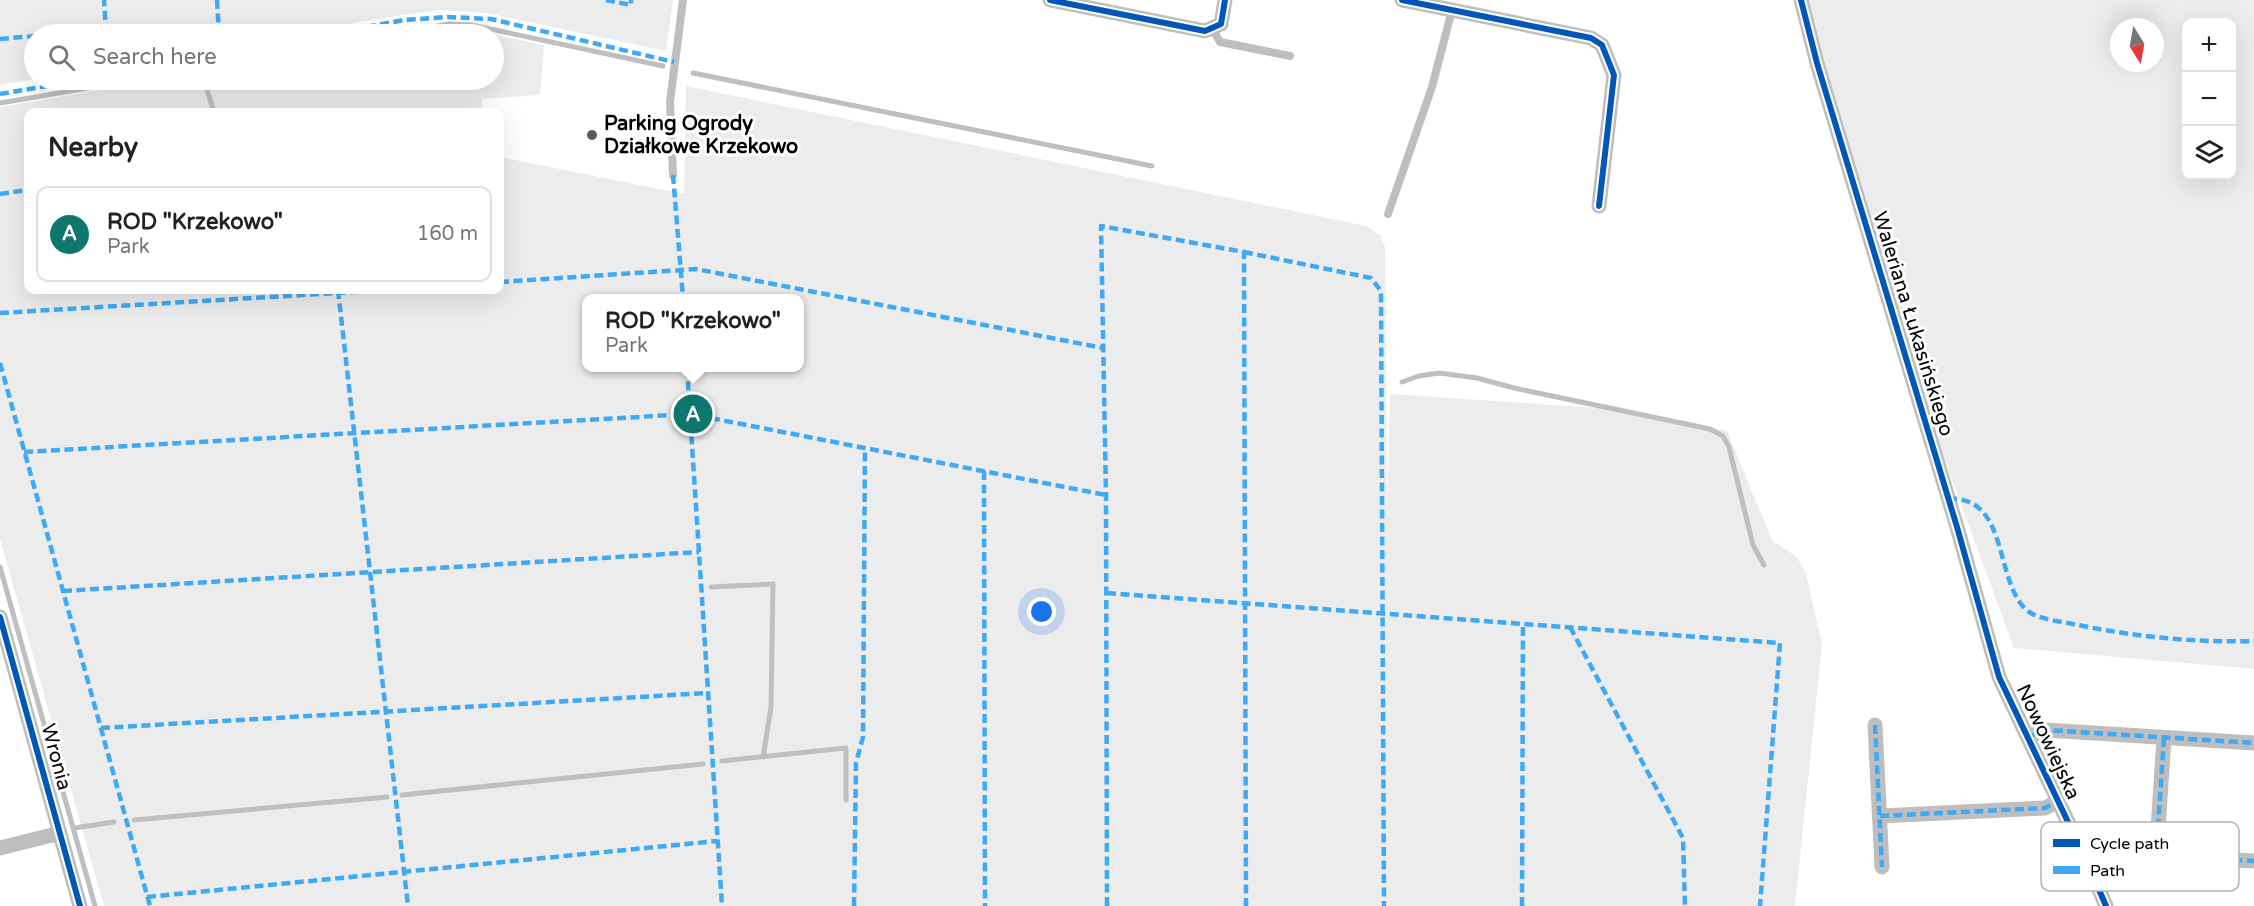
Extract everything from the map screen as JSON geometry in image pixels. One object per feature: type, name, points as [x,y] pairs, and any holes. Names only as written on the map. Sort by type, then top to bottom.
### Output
[{"type":"street","points":[[1050,0],[1205,31],[1221,24],[1225,0]]},
{"type":"street","points":[[1402,0],[1591,38],[1602,45],[1614,75],[1599,206]]},
{"type":"street","name":"Waleriana Łukasińskiego","points":[[1801,0],[1817,63],[1957,527],[1994,658]]},
{"type":"street","name":"Wronia","points":[[0,617],[80,906]]},
{"type":"street","name":"Nowowiejska","points":[[1994,658],[1999,677],[2068,822]]},
{"type":"street","points":[[1875,725],[1882,867]]},
{"type":"street","points":[[2028,737],[2046,730],[2254,743]]},
{"type":"street","points":[[2158,822],[2164,738]]},
{"type":"street","name":"Nowowiejska","points":[[1880,816],[2045,808],[2058,801]]},
{"type":"street","points":[[0,848],[60,834]]},
{"type":"street","points":[[2239,860],[2254,861]]},
{"type":"street","name":"Nowowiejska","points":[[2099,891],[2106,906]]},
{"type":"lane","points":[[673,174],[670,102],[683,0]]},
{"type":"lane","points":[[1388,214],[1432,87],[1452,10]]},
{"type":"lane","points":[[1212,28],[1220,42],[1290,56]]},
{"type":"shaded area","points":[[0,0],[673,0],[666,51],[487,13],[440,10],[347,24],[24,24],[24,81],[0,85]]},
{"type":"shaded area","points":[[1806,0],[2254,0],[2254,669],[2014,648],[1941,450]]},
{"type":"shaded area","points":[[504,37],[544,45],[540,95],[482,99],[482,108],[24,108],[24,294],[504,294],[504,158],[684,194],[686,86],[1366,226],[1380,235],[1385,247],[1387,511],[1390,394],[1614,409],[1727,431],[1772,540],[1797,557],[1806,574],[1822,644],[1795,906],[104,906],[0,539],[0,107],[100,90],[504,90]]},
{"type":"waterway","points":[[504,32],[663,66]]},
{"type":"waterway","points":[[693,73],[1152,166]]},
{"type":"waterway","points":[[0,103],[76,90]]},
{"type":"waterway","points":[[207,90],[213,108]]},
{"type":"waterway","points":[[1402,382],[1419,376],[1439,373],[1477,378],[1514,388],[1710,429],[1723,436],[1729,447],[1753,545],[1764,565]]},
{"type":"waterway","points":[[0,567],[95,906]]},
{"type":"waterway","points":[[711,587],[773,584],[771,707],[763,757]]},
{"type":"waterway","points":[[722,761],[846,748],[846,800]]},
{"type":"waterway","points":[[402,795],[703,764]]},
{"type":"waterway","points":[[134,820],[387,797]]},
{"type":"waterway","points":[[74,828],[114,822]]},
{"type":"marked path","points":[[104,0],[106,24]]},
{"type":"marked path","points":[[217,0],[218,24]]},
{"type":"marked path","points":[[606,0],[631,5],[631,0]]},
{"type":"marked path","points":[[382,24],[448,17],[491,19],[674,62]]},
{"type":"marked path","points":[[0,39],[24,37]]},
{"type":"marked path","points":[[0,94],[24,90]]},
{"type":"marked path","points":[[673,175],[683,294]]},
{"type":"marked path","points":[[0,194],[24,191]]},
{"type":"marked path","points":[[1107,906],[1106,495],[1101,226],[1244,252],[1246,906]]},
{"type":"marked path","points":[[1244,252],[1371,278],[1381,291],[1384,906]]},
{"type":"marked path","points":[[504,282],[696,269],[1103,348]]},
{"type":"marked path","points":[[0,313],[320,294]]},
{"type":"marked path","points":[[338,294],[408,906]]},
{"type":"marked path","points":[[0,363],[150,906]]},
{"type":"marked path","points":[[687,372],[722,906]]},
{"type":"marked path","points":[[24,452],[690,414],[1106,495]]},
{"type":"marked path","points":[[854,906],[856,763],[863,737],[865,448]]},
{"type":"marked path","points":[[984,471],[985,906]]},
{"type":"marked path","points":[[1948,499],[1968,502],[1982,511],[1992,526],[2010,582],[2018,599],[2033,614],[2043,618],[2137,635],[2184,640],[2254,641]]},
{"type":"marked path","points":[[63,591],[699,552]]},
{"type":"marked path","points":[[1107,593],[1780,643],[1760,906]]},
{"type":"marked path","points":[[1522,906],[1523,624]]},
{"type":"marked path","points":[[1570,627],[1683,838],[1685,906]]},
{"type":"marked path","points":[[101,728],[708,693]]},
{"type":"marked path","points":[[1875,725],[1882,867]]},
{"type":"marked path","points":[[2028,737],[2046,730],[2254,743]]},
{"type":"marked path","points":[[2158,822],[2164,738]]},
{"type":"marked path","points":[[1880,816],[2045,808],[2058,801]]},
{"type":"marked path","points":[[147,897],[717,841]]},
{"type":"marked path","points":[[2239,860],[2254,861]]},
{"type":"cycle path","points":[[1050,0],[1205,31],[1221,24],[1225,0]]},
{"type":"cycle path","points":[[1402,0],[1591,38],[1602,45],[1614,75],[1599,206]]},
{"type":"cycle path","points":[[1801,0],[1817,63],[1957,527],[1999,677],[2068,822]]},
{"type":"cycle path","points":[[0,617],[80,906]]},
{"type":"cycle path","points":[[2100,891],[2106,906]]},
{"type":"place","name":"Parking Ogrody Działkowe Krzekowo","points":[[592,135]]},
{"type":"place","name":"ROD \"Krzekowo\"","points":[[693,414]]}]
